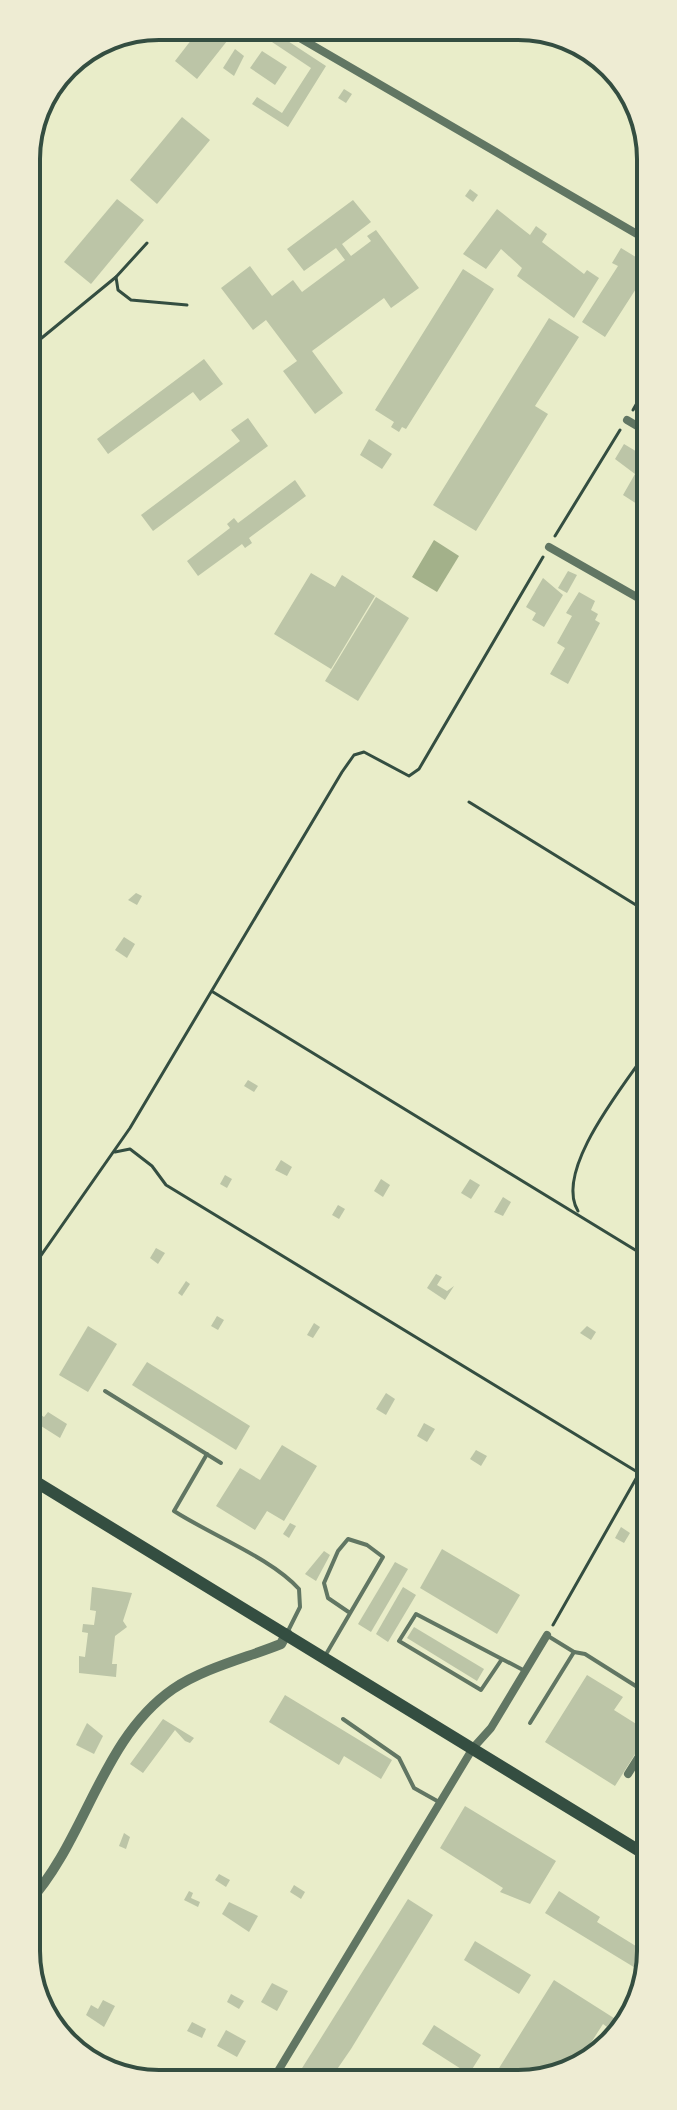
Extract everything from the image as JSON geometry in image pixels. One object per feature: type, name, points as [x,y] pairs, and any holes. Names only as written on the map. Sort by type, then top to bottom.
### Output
[{"type":"main road","points":[[40,1484],[637,1849]]},
{"type":"street","points":[[303,40],[637,234]]},
{"type":"street","points":[[627,420],[637,426]]},
{"type":"street","points":[[549,547],[637,597]]},
{"type":"street","points":[[40,1889],[52,1875],[129,1735],[154,1703],[193,1679],[281,1644],[287,1633]]},
{"type":"street","points":[[279,2070],[473,1748],[491,1728],[547,1635]]},
{"type":"street","points":[[628,1774],[637,1760]]},
{"type":"lane","points":[[105,1391],[221,1463]]},
{"type":"lane","points":[[207,1454],[174,1511],[261,1562],[280,1569],[290,1579],[299,1589],[300,1607],[287,1633]]},
{"type":"lane","points":[[325,1656],[383,1557],[367,1545],[348,1539],[338,1551],[324,1583],[328,1598],[350,1613]]},
{"type":"lane","points":[[502,1659],[481,1690],[399,1641],[416,1614],[525,1671]]},
{"type":"lane","points":[[547,1635],[574,1652],[585,1654],[637,1687]]},
{"type":"lane","points":[[530,1723],[574,1652]]},
{"type":"lane","points":[[343,1719],[399,1758],[414,1788],[441,1803]]},
{"type":"path","points":[[40,339],[116,277],[147,243]]},
{"type":"path","points":[[116,277],[118,290],[131,300],[187,305]]},
{"type":"path","points":[[40,1257],[111,1153],[212,992],[354,755],[364,752],[409,776],[419,769],[637,403]]},
{"type":"path","points":[[469,802],[637,906]]},
{"type":"path","points":[[212,992],[637,1251]]},
{"type":"path","points":[[579,1214],[570,1188],[576,1161],[637,1067]]},
{"type":"path","points":[[111,1153],[130,1149],[152,1166],[166,1185],[637,1472]]},
{"type":"path","points":[[547,1635],[637,1477]]},
{"type":"shaded area","points":[[434,540],[459,556],[437,592],[412,577]]},
{"type":"building","points":[[191,40],[228,40],[197,79],[175,61]]},
{"type":"building","points":[[269,40],[286,40],[326,66],[288,127],[252,104],[257,97],[282,113],[311,68]]},
{"type":"building","points":[[235,49],[244,56],[234,76],[223,68]]},
{"type":"building","points":[[262,51],[287,67],[275,85],[250,68]]},
{"type":"building","points":[[344,89],[352,94],[346,103],[338,98]]},
{"type":"building","points":[[182,117],[210,140],[157,204],[130,180]]},
{"type":"building","points":[[470,189],[478,195],[473,202],[465,196]]},
{"type":"building","points":[[117,199],[144,220],[91,284],[64,262]]},
{"type":"building","points":[[353,200],[371,222],[342,244],[351,256],[371,241],[367,236],[376,230],[419,288],[391,308],[384,298],[312,351],[343,393],[315,414],[283,371],[297,361],[266,320],[253,330],[221,288],[250,266],[272,296],[293,280],[302,292],[345,260],[336,248],[304,271],[287,249]]},
{"type":"building","points":[[497,209],[530,235],[536,226],[547,234],[542,242],[584,274],[587,270],[599,278],[574,318],[517,276],[522,268],[501,249],[486,269],[463,254]]},
{"type":"building","points":[[621,248],[637,258],[637,287],[605,337],[582,322],[618,266],[612,263]]},
{"type":"building","points":[[463,269],[494,289],[406,429],[402,427],[399,432],[391,427],[394,422],[375,410]]},
{"type":"building","points":[[549,318],[579,337],[535,406],[548,414],[476,531],[433,505]]},
{"type":"building","points":[[204,359],[223,384],[200,401],[193,392],[108,454],[97,439]]},
{"type":"building","points":[[248,418],[268,446],[153,531],[141,515],[240,441],[231,430]]},
{"type":"building","points":[[369,439],[392,454],[382,469],[360,455]]},
{"type":"building","points":[[624,444],[637,452],[637,504],[623,495],[635,474],[615,459]]},
{"type":"building","points":[[295,480],[306,496],[249,538],[252,543],[245,548],[242,544],[198,576],[187,561],[230,528],[227,524],[234,518],[238,523]]},
{"type":"building","points":[[568,571],[577,575],[567,593],[558,588]]},
{"type":"building","points":[[311,573],[335,587],[342,575],[375,596],[331,669],[274,634]]},
{"type":"building","points":[[543,578],[563,595],[544,627],[532,620],[536,613],[526,607]]},
{"type":"building","points":[[579,592],[595,601],[591,610],[598,614],[595,620],[600,623],[568,684],[550,674],[565,648],[557,643],[572,616],[566,613]]},
{"type":"building","points":[[376,597],[409,618],[358,701],[325,681]]},
{"type":"building","points":[[136,893],[142,896],[137,905],[128,900]]},
{"type":"building","points":[[124,937],[135,944],[127,958],[115,950]]},
{"type":"building","points":[[248,1080],[258,1086],[254,1092],[244,1086]]},
{"type":"building","points":[[281,1160],[292,1167],[287,1176],[275,1170]]},
{"type":"building","points":[[225,1175],[232,1179],[227,1188],[220,1184]]},
{"type":"building","points":[[381,1179],[390,1185],[383,1197],[374,1191]]},
{"type":"building","points":[[470,1179],[480,1185],[471,1199],[461,1193]]},
{"type":"building","points":[[503,1197],[511,1202],[503,1216],[494,1212]]},
{"type":"building","points":[[338,1205],[345,1209],[339,1219],[332,1215]]},
{"type":"building","points":[[156,1248],[165,1253],[158,1264],[150,1258]]},
{"type":"building","points":[[436,1274],[442,1277],[437,1285],[447,1291],[454,1286],[445,1300],[427,1288]]},
{"type":"building","points":[[186,1281],[190,1284],[182,1296],[178,1293]]},
{"type":"building","points":[[217,1316],[224,1320],[218,1330],[211,1326]]},
{"type":"building","points":[[314,1323],[320,1327],[313,1338],[307,1335]]},
{"type":"building","points":[[88,1326],[117,1344],[88,1392],[59,1375]]},
{"type":"building","points":[[587,1326],[596,1332],[591,1340],[580,1333]]},
{"type":"building","points":[[147,1362],[250,1426],[236,1450],[132,1385]]},
{"type":"building","points":[[386,1393],[395,1399],[386,1415],[376,1409]]},
{"type":"building","points":[[48,1412],[67,1424],[60,1438],[40,1425],[40,1414],[44,1417]]},
{"type":"building","points":[[424,1423],[435,1429],[427,1442],[417,1436]]},
{"type":"building","points":[[282,1445],[317,1466],[284,1521],[267,1511],[255,1530],[216,1506],[240,1468],[260,1480]]},
{"type":"building","points":[[476,1450],[487,1456],[481,1466],[470,1459]]},
{"type":"building","points":[[290,1523],[296,1526],[289,1538],[283,1534]]},
{"type":"building","points":[[621,1527],[630,1533],[624,1543],[615,1538]]},
{"type":"building","points":[[442,1549],[520,1595],[497,1634],[420,1588]]},
{"type":"building","points":[[324,1551],[330,1555],[316,1581],[305,1574]]},
{"type":"building","points":[[395,1562],[408,1569],[371,1632],[358,1624]]},
{"type":"building","points":[[92,1587],[132,1593],[123,1621],[127,1627],[115,1636],[112,1664],[117,1664],[116,1677],[79,1673],[79,1656],[85,1657],[88,1633],[82,1632],[83,1624],[94,1625],[96,1611],[90,1610]]},
{"type":"building","points":[[403,1587],[416,1595],[388,1642],[376,1634]]},
{"type":"building","points":[[414,1627],[484,1669],[477,1681],[407,1638]]},
{"type":"building","points":[[587,1675],[623,1697],[614,1710],[637,1724],[637,1751],[615,1786],[545,1742]]},
{"type":"building","points":[[285,1695],[392,1760],[381,1779],[344,1756],[339,1765],[269,1722]]},
{"type":"building","points":[[163,1719],[194,1738],[190,1743],[185,1741],[175,1730],[143,1773],[130,1764]]},
{"type":"building","points":[[87,1723],[103,1736],[94,1754],[76,1745]]},
{"type":"building","points":[[465,1806],[556,1861],[530,1904],[500,1892],[503,1888],[440,1848]]},
{"type":"building","points":[[124,1833],[130,1837],[126,1849],[119,1846]]},
{"type":"building","points":[[219,1874],[230,1880],[226,1887],[215,1880]]},
{"type":"building","points":[[294,1885],[305,1892],[301,1899],[290,1892]]},
{"type":"building","points":[[189,1891],[193,1893],[191,1898],[200,1902],[198,1907],[184,1900]]},
{"type":"building","points":[[559,1891],[600,1917],[597,1922],[637,1947],[636,1968],[545,1913]]},
{"type":"building","points":[[408,1899],[433,1915],[337,2070],[301,2070]]},
{"type":"building","points":[[229,1902],[258,1916],[249,1932],[222,1914]]},
{"type":"building","points":[[475,1941],[531,1975],[519,1994],[464,1960]]},
{"type":"building","points":[[554,1980],[615,2019],[608,2028],[603,2024],[589,2046],[556,2064],[541,2068],[498,2070]]},
{"type":"building","points":[[272,1983],[288,1991],[277,2011],[261,2002]]},
{"type":"building","points":[[231,1994],[244,2001],[239,2009],[227,2002]]},
{"type":"building","points":[[103,2000],[115,2006],[104,2027],[86,2015],[91,2005],[98,2009]]},
{"type":"building","points":[[192,2022],[206,2029],[202,2038],[187,2031]]},
{"type":"building","points":[[434,2025],[481,2055],[472,2070],[463,2070],[422,2044]]},
{"type":"building","points":[[226,2030],[246,2041],[237,2057],[217,2046]]}]
